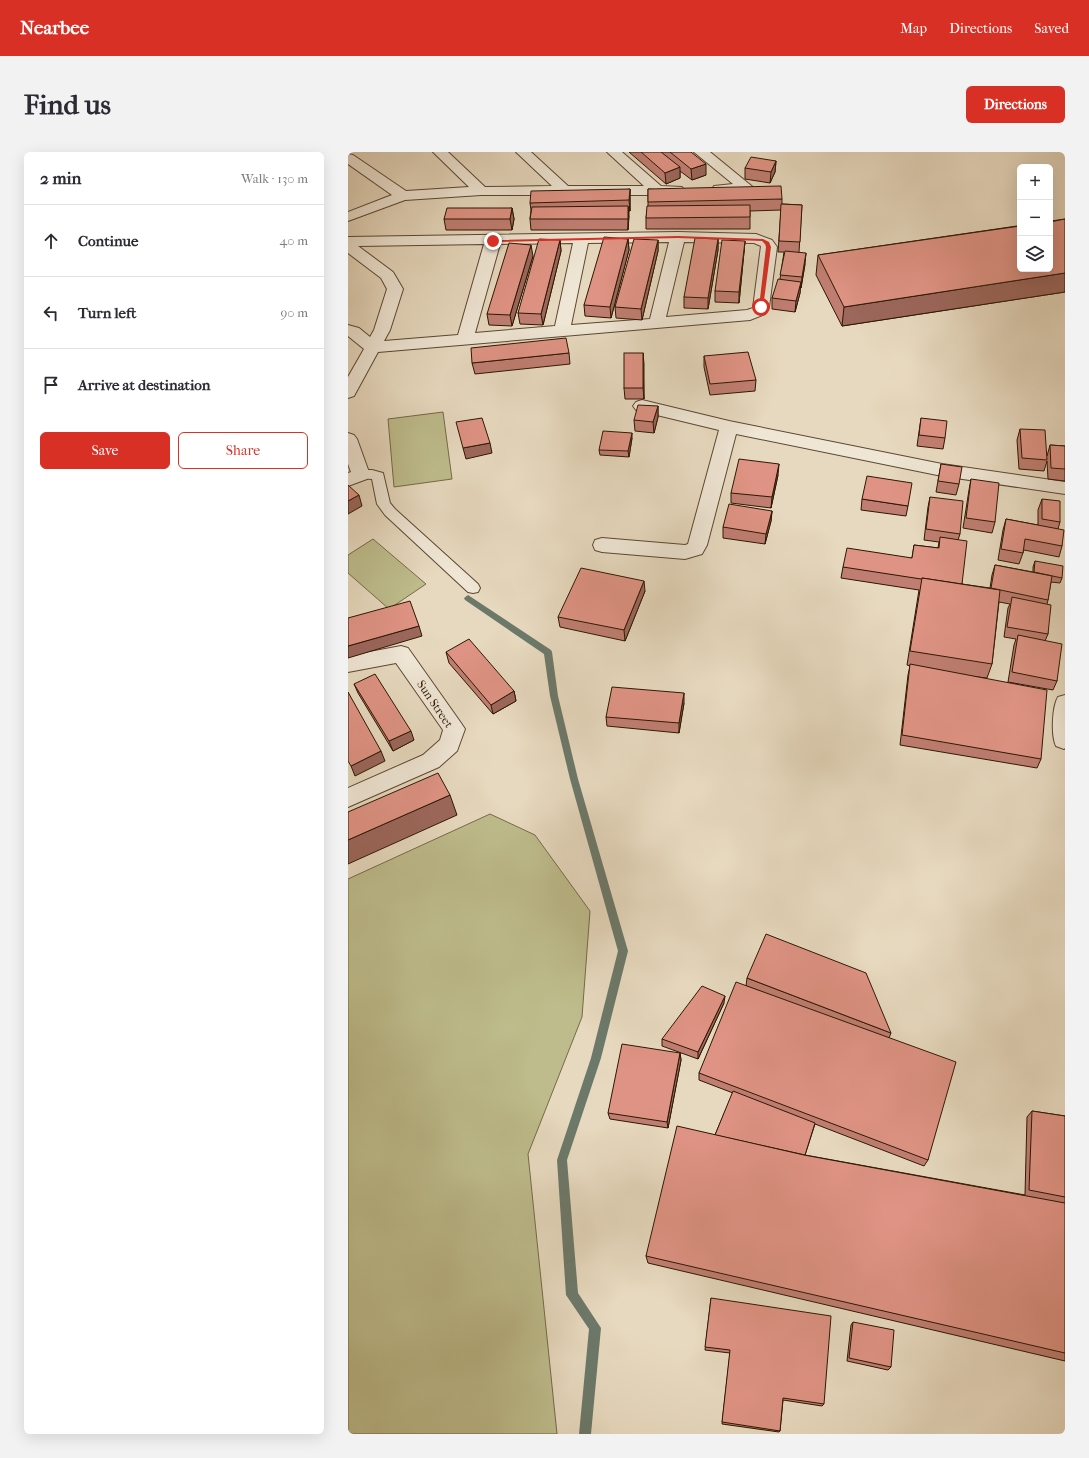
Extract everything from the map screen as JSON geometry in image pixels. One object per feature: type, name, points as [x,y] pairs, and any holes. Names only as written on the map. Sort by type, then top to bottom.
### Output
[{"type":"street","points":[[348,153],[352,152]]},
{"type":"street","points":[[440,152],[481,190]]},
{"type":"street","points":[[523,152],[566,191]]},
{"type":"street","points":[[614,152],[658,191]]},
{"type":"street","points":[[701,152],[747,188]]},
{"type":"street","points":[[348,158],[403,196]]},
{"type":"street","points":[[702,189],[762,189]]},
{"type":"street","points":[[348,217],[403,196],[481,190],[687,190]]},
{"type":"street","points":[[657,322],[678,237]]},
{"type":"street","points":[[348,242],[678,237],[756,239],[767,243],[768,247],[761,307],[756,313],[465,340],[357,340]]},
{"type":"street","points":[[562,331],[581,239]]},
{"type":"street","points":[[465,340],[493,241]]},
{"type":"street","points":[[348,246],[388,275],[395,289],[382,330],[357,340]]},
{"type":"street","points":[[348,392],[357,340]]},
{"type":"street","points":[[642,406],[729,427],[942,470],[1065,488]]},
{"type":"street","points":[[602,545],[685,552],[695,549],[698,545],[729,427]]},
{"type":"street","points":[[348,439],[355,477]]},
{"type":"street","name":"Sun Street","points":[[348,664],[401,654],[454,729],[449,745],[431,761],[348,798]]},
{"type":"street","points":[[1064,740],[1065,703]]},
{"type":"lane","points":[[355,477],[372,474],[378,476],[384,504],[390,512],[474,588]]},
{"type":"shaded area","points":[[443,412],[452,479],[394,487],[388,419]]},
{"type":"shaded area","points":[[373,539],[426,584],[389,609],[348,573],[348,555]]},
{"type":"shaded area","points":[[490,814],[535,835],[590,911],[582,1017],[528,1154],[557,1434],[348,1434],[348,879]]},
{"type":"building","points":[[641,152],[661,152],[680,167],[665,173]]},
{"type":"building","points":[[670,152],[691,152],[706,164],[691,169]]},
{"type":"building","points":[[751,157],[776,161],[771,172],[745,168]]},
{"type":"building","points":[[781,186],[782,199],[648,202],[648,189]]},
{"type":"building","points":[[630,189],[629,200],[530,203],[531,191]]},
{"type":"building","points":[[781,204],[802,205],[800,242],[779,241]]},
{"type":"building","points":[[750,205],[750,217],[646,218],[647,206]]},
{"type":"building","points":[[628,206],[628,219],[530,219],[532,207]]},
{"type":"building","points":[[447,208],[512,208],[510,219],[444,219]]},
{"type":"building","points":[[1065,219],[1065,273],[844,307],[818,255],[1017,226],[1017,272],[1053,272],[1053,221]]},
{"type":"building","points":[[604,237],[628,239],[610,307],[584,305]]},
{"type":"building","points":[[695,238],[718,239],[708,298],[684,297]]},
{"type":"building","points":[[539,239],[560,240],[541,314],[518,313]]},
{"type":"building","points":[[634,239],[658,240],[641,309],[615,307]]},
{"type":"building","points":[[722,240],[745,241],[739,292],[715,291]]},
{"type":"building","points":[[509,243],[531,245],[510,315],[487,314]]},
{"type":"building","points":[[785,251],[806,253],[802,277],[780,275]]},
{"type":"building","points":[[778,279],[801,282],[796,301],[772,298]]},
{"type":"building","points":[[566,338],[569,353],[472,363],[471,348]]},
{"type":"building","points":[[748,352],[756,380],[710,384],[704,356]]},
{"type":"building","points":[[624,353],[643,353],[643,388],[624,388]]},
{"type":"building","points":[[638,405],[658,406],[653,422],[634,420]]},
{"type":"building","points":[[482,418],[490,443],[463,448],[456,422]]},
{"type":"building","points":[[921,418],[947,421],[945,438],[919,435]]},
{"type":"building","points":[[1020,429],[1045,430],[1047,460],[1022,458]]},
{"type":"building","points":[[603,431],[632,433],[628,451],[599,450]]},
{"type":"building","points":[[1050,445],[1065,446],[1065,469],[1051,468]]},
{"type":"building","points":[[739,459],[779,464],[772,497],[731,493]]},
{"type":"building","points":[[941,464],[962,467],[959,484],[938,481]]},
{"type":"building","points":[[867,476],[912,483],[908,506],[862,499]]},
{"type":"building","points":[[971,479],[999,483],[995,522],[966,518]]},
{"type":"building","points":[[348,485],[359,495],[348,501]]},
{"type":"building","points":[[930,497],[963,501],[960,534],[926,529]]},
{"type":"building","points":[[1042,499],[1060,501],[1060,522],[1042,519]]},
{"type":"building","points":[[729,504],[772,511],[766,534],[723,527]]},
{"type":"building","points":[[1006,519],[1064,530],[1062,546],[1025,539],[1023,553],[1001,549]]},
{"type":"building","points":[[940,537],[967,541],[962,584],[843,567],[847,548],[912,558],[914,545],[939,548]]},
{"type":"building","points":[[1035,561],[1063,566],[1062,578],[1034,572]]},
{"type":"building","points":[[995,565],[1052,576],[1048,600],[991,588]]},
{"type":"building","points":[[581,568],[644,581],[624,630],[558,617]]},
{"type":"building","points":[[922,578],[1000,590],[992,664],[910,651]]},
{"type":"building","points":[[1012,597],[1051,605],[1048,634],[1007,627]]},
{"type":"building","points":[[410,601],[419,626],[348,646],[348,618]]},
{"type":"building","points":[[1018,635],[1062,644],[1057,681],[1012,672]]},
{"type":"building","points":[[469,639],[514,691],[491,705],[446,652]]},
{"type":"building","points":[[910,664],[1047,690],[1041,759],[902,735]]},
{"type":"building","points":[[375,674],[411,731],[389,741],[354,684]]},
{"type":"building","points":[[612,687],[684,693],[679,723],[606,717]]},
{"type":"building","points":[[348,692],[381,751],[351,766],[348,761]]},
{"type":"building","points":[[438,773],[450,795],[348,840],[348,812]]},
{"type":"building","points":[[766,934],[866,973],[891,1033],[747,978]]},
{"type":"building","points":[[736,982],[956,1062],[928,1160],[699,1073]]},
{"type":"building","points":[[702,986],[725,996],[698,1052],[662,1039]]},
{"type":"building","points":[[622,1044],[680,1053],[667,1122],[608,1113]]},
{"type":"building","points":[[733,1091],[815,1123],[805,1155],[715,1135]]},
{"type":"building","points":[[1032,1111],[1065,1116],[1065,1197],[1029,1190]]},
{"type":"building","points":[[677,1126],[804,1155],[1065,1203],[1065,1353],[646,1256]]},
{"type":"building","points":[[711,1298],[831,1316],[824,1404],[783,1398],[780,1431],[722,1422],[730,1350],[705,1347]]},
{"type":"building","points":[[853,1322],[894,1330],[891,1367],[849,1358]]},
{"type":"waterway","points":[[468,598],[548,652],[554,696],[574,779],[623,951],[596,1058],[562,1160],[572,1295],[595,1328],[585,1434]]},
{"type":"route","points":[[493,241],[678,237],[763,240],[767,243],[768,247],[761,307]]}]
